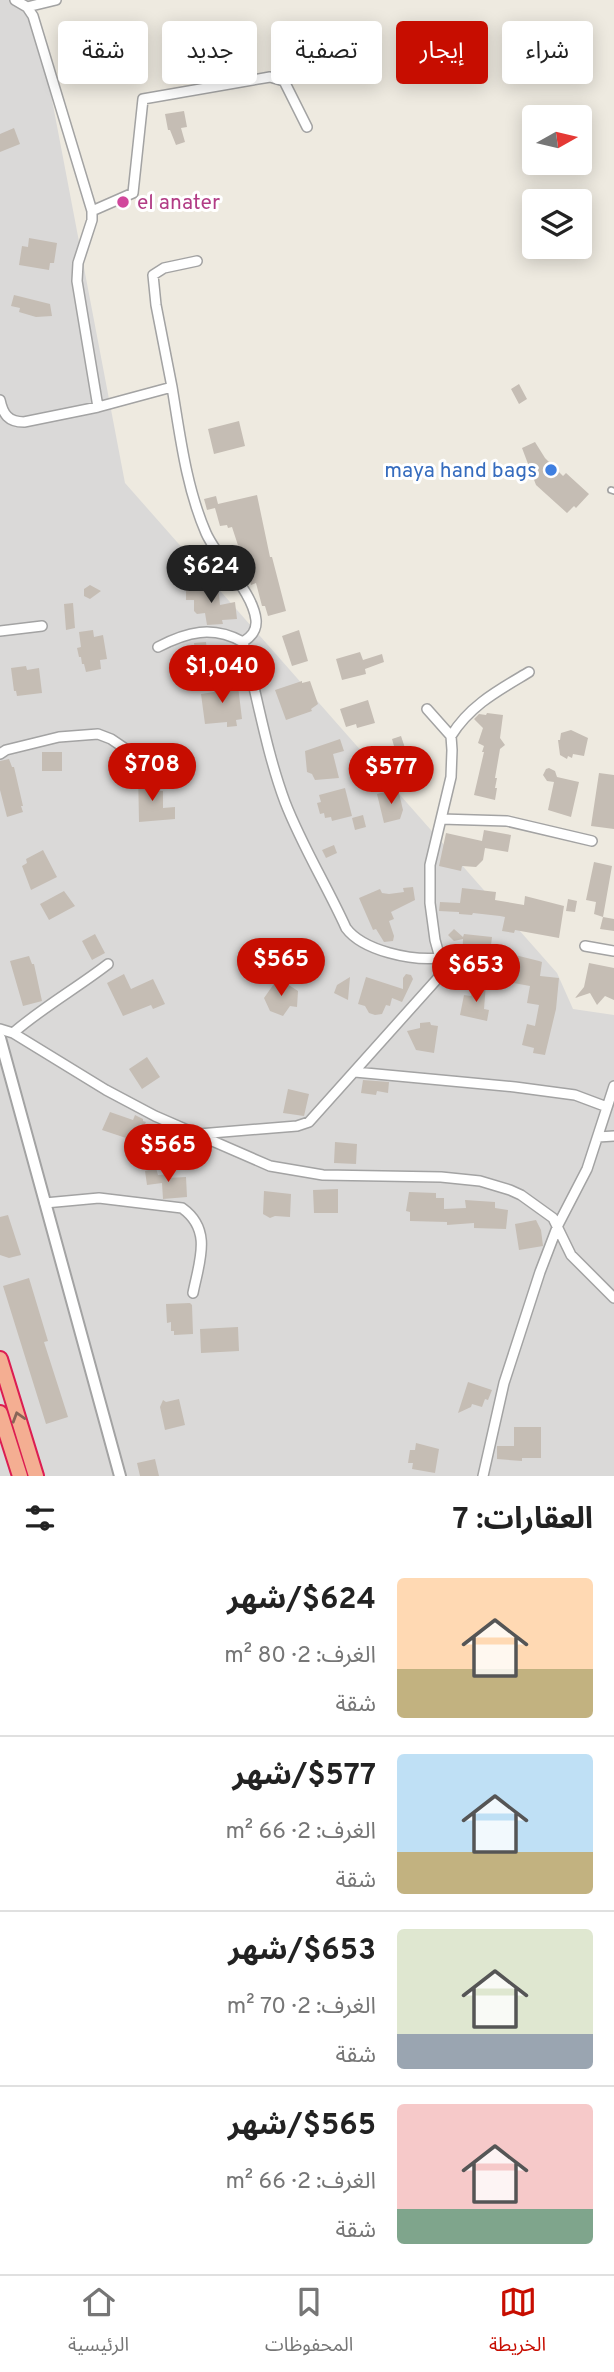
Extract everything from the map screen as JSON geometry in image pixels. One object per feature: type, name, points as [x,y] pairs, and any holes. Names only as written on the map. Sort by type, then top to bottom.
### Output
[{"type":"highway","points":[[0,1359],[36,1476]]},
{"type":"highway","points":[[0,1413],[20,1476]]},
{"type":"street","points":[[15,0],[27,7],[33,16],[92,211],[92,220],[78,263],[77,281],[98,407]]},
{"type":"street","points":[[27,7],[56,0]]},
{"type":"street","points":[[92,211],[132,193],[143,99],[270,77],[284,81],[307,127]]},
{"type":"street","points":[[197,261],[164,268],[153,275],[156,305],[182,448],[200,518],[207,536],[252,607],[256,620],[256,630],[243,642]]},
{"type":"street","points":[[0,400],[5,415],[16,422],[98,407],[172,387]]},
{"type":"street","points":[[0,631],[42,626]]},
{"type":"street","points":[[158,647],[191,632],[233,636],[243,642],[261,721],[284,799],[294,825],[346,928],[363,943],[378,948],[413,957],[440,958]]},
{"type":"street","points":[[451,736],[467,712],[529,672]]},
{"type":"street","points":[[198,1135],[297,1126],[309,1122],[438,978],[442,970],[430,903],[430,865],[451,777],[453,750],[451,736],[427,709]]},
{"type":"street","points":[[0,754],[6,750],[59,737],[98,734],[169,773]]},
{"type":"street","points":[[441,819],[507,821],[592,841]]},
{"type":"street","points":[[585,946],[614,951]]},
{"type":"street","points":[[13,1033],[108,964]]},
{"type":"street","points":[[0,1029],[13,1033],[106,1090],[198,1135],[270,1166],[303,1173],[441,1177],[480,1181],[521,1195],[548,1214],[558,1225],[570,1255],[614,1298]]},
{"type":"street","points":[[0,1038],[120,1476]]},
{"type":"street","points":[[355,1072],[575,1095],[607,1107]]},
{"type":"street","points":[[483,1476],[504,1383],[558,1225],[582,1180],[614,1086]]},
{"type":"street","points":[[598,1137],[614,1136]]},
{"type":"street","points":[[45,1203],[99,1198],[181,1208],[193,1216],[200,1230],[200,1256],[193,1293]]},
{"type":"shaded area","points":[[0,0],[33,0],[125,483],[557,973],[573,1009],[614,1015],[614,1476],[0,1476]]},
{"type":"building","points":[[184,111],[187,127],[181,128],[185,142],[176,145],[168,130],[165,114]]},
{"type":"building","points":[[14,128],[20,144],[0,152],[0,134]]},
{"type":"building","points":[[29,238],[57,243],[54,263],[50,263],[49,270],[19,265],[22,246],[28,247]]},
{"type":"building","points":[[14,295],[50,304],[52,316],[36,317],[19,312],[20,308],[11,306]]},
{"type":"building","points":[[519,384],[527,399],[519,404],[511,389]]},
{"type":"building","points":[[239,421],[245,446],[214,454],[208,429]]},
{"type":"building","points":[[535,442],[545,458],[563,476],[566,473],[589,494],[567,513],[536,485],[522,448]]},
{"type":"building","points":[[257,495],[270,557],[286,611],[268,616],[265,606],[262,606],[256,583],[251,585],[232,527],[220,526],[215,508],[207,510],[204,499],[216,496],[218,504]]},
{"type":"building","points":[[90,585],[101,591],[90,599],[84,596],[84,589]]},
{"type":"building","points":[[218,586],[220,605],[235,602],[237,619],[222,620],[223,624],[207,625],[205,613],[197,614],[194,611],[194,600],[186,600],[186,590]]},
{"type":"building","points":[[73,603],[75,628],[66,630],[64,604]]},
{"type":"building","points":[[93,630],[94,637],[103,635],[107,659],[100,660],[101,669],[86,672],[77,648],[81,647],[79,632]]},
{"type":"building","points":[[299,630],[308,661],[292,666],[282,636]]},
{"type":"building","points":[[206,642],[208,660],[196,661],[194,643]]},
{"type":"building","points":[[360,652],[363,660],[382,654],[384,662],[365,669],[366,674],[342,680],[336,659]]},
{"type":"building","points":[[26,666],[27,670],[39,668],[42,693],[17,696],[14,691],[11,668]]},
{"type":"building","points":[[226,680],[227,688],[238,686],[242,719],[236,720],[237,726],[227,727],[227,722],[205,724],[201,694],[214,692],[215,682]]},
{"type":"building","points":[[310,681],[318,704],[312,711],[286,720],[275,690]]},
{"type":"building","points":[[368,700],[375,723],[357,728],[356,724],[346,727],[340,709]]},
{"type":"building","points":[[479,714],[503,715],[500,738],[505,745],[500,749],[495,778],[495,800],[474,795],[484,746],[478,743],[483,728],[474,719]]},
{"type":"building","points":[[571,730],[588,738],[584,756],[573,754],[572,758],[568,756],[567,759],[560,755],[558,740],[561,733]]},
{"type":"building","points":[[401,736],[408,757],[411,756],[414,765],[396,770],[391,755],[396,753],[392,739]]},
{"type":"building","points":[[340,739],[344,751],[333,754],[339,778],[315,780],[312,774],[307,772],[305,751]]},
{"type":"building","points":[[42,752],[62,752],[62,771],[42,771]]},
{"type":"building","points":[[9,759],[14,767],[23,812],[7,817],[0,790],[0,761]]},
{"type":"building","points":[[549,768],[555,771],[557,777],[579,782],[571,817],[548,810],[554,782],[547,781],[543,775]]},
{"type":"building","points":[[138,771],[148,771],[147,791],[163,791],[163,808],[175,807],[175,819],[139,822]]},
{"type":"building","points":[[599,773],[614,775],[614,829],[591,826]]},
{"type":"building","points":[[397,775],[416,781],[419,787],[413,790],[400,784]]},
{"type":"building","points":[[345,788],[352,816],[332,821],[331,817],[325,818],[324,813],[320,814],[317,803],[321,802],[319,795]]},
{"type":"building","points":[[398,789],[403,810],[400,819],[384,823],[377,794]]},
{"type":"building","points":[[363,815],[366,827],[355,830],[352,818]]},
{"type":"building","points":[[484,830],[511,835],[508,852],[485,848],[483,860],[476,867],[462,866],[461,871],[439,866],[446,833],[482,841]]},
{"type":"building","points":[[334,845],[337,853],[326,858],[322,850]]},
{"type":"building","points":[[43,850],[57,877],[31,890],[22,866],[27,863],[26,859]]},
{"type":"building","points":[[594,862],[612,866],[603,917],[594,914],[596,902],[586,900]]},
{"type":"building","points":[[413,887],[415,900],[391,912],[394,919],[389,921],[393,941],[384,942],[376,929],[373,930],[359,898],[380,889],[382,893],[389,894],[404,892],[403,888]]},
{"type":"building","points":[[462,888],[496,892],[495,900],[524,905],[525,896],[564,906],[559,938],[515,930],[514,933],[502,931],[505,917],[439,911],[440,902],[460,903]]},
{"type":"building","points":[[64,891],[75,906],[49,920],[40,904]]},
{"type":"building","points":[[568,899],[577,901],[575,912],[566,911]]},
{"type":"building","points":[[603,917],[614,919],[614,931],[600,929]]},
{"type":"building","points":[[454,929],[463,937],[464,934],[492,937],[490,953],[486,958],[476,958],[475,964],[462,963],[463,939],[454,941],[448,935]]},
{"type":"building","points":[[95,934],[105,953],[92,960],[82,941]]},
{"type":"building","points":[[507,953],[542,962],[540,976],[559,978],[556,1009],[545,1055],[533,1053],[534,1048],[522,1045],[527,1024],[535,1026],[539,1005],[527,1003],[530,986],[502,981]]},
{"type":"building","points":[[29,956],[34,964],[42,1001],[23,1006],[10,961]]},
{"type":"building","points":[[589,963],[614,968],[614,1000],[605,996],[597,1005],[590,993],[575,998],[584,987]]},
{"type":"building","points":[[124,974],[131,989],[153,979],[165,1004],[153,1009],[151,1005],[123,1016],[107,983]]},
{"type":"building","points":[[406,974],[413,979],[402,1002],[392,998],[390,1006],[386,1005],[382,1014],[375,1015],[369,1013],[365,1006],[358,1004],[366,977],[403,989],[403,978]]},
{"type":"building","points":[[350,977],[348,1000],[334,993],[337,985]]},
{"type":"building","points":[[278,978],[298,991],[297,1007],[290,1006],[283,1016],[270,1011],[264,998]]},
{"type":"building","points":[[476,982],[486,984],[484,1009],[489,1010],[487,1021],[460,1015],[464,995],[471,996]]},
{"type":"building","points":[[430,1022],[431,1025],[438,1026],[434,1053],[416,1050],[407,1031],[420,1028],[420,1023]]},
{"type":"building","points":[[147,1057],[160,1077],[142,1089],[129,1069]]},
{"type":"building","points":[[363,1080],[389,1082],[388,1093],[361,1093]]},
{"type":"building","points":[[288,1089],[309,1094],[304,1116],[283,1113]]},
{"type":"building","points":[[110,1112],[133,1120],[135,1115],[146,1122],[141,1132],[138,1131],[135,1137],[131,1135],[129,1139],[102,1130]]},
{"type":"building","points":[[335,1142],[357,1144],[356,1164],[334,1163]]},
{"type":"building","points":[[156,1168],[158,1175],[172,1174],[168,1178],[186,1177],[187,1197],[163,1199],[162,1183],[147,1185],[145,1171]]},
{"type":"building","points":[[338,1189],[338,1213],[314,1213],[313,1190]]},
{"type":"building","points":[[264,1191],[291,1194],[290,1217],[270,1218],[263,1214]]},
{"type":"building","points":[[409,1192],[436,1193],[436,1198],[444,1198],[444,1209],[466,1208],[465,1200],[495,1202],[495,1208],[508,1210],[506,1229],[474,1228],[474,1223],[447,1225],[447,1222],[410,1221],[410,1212],[406,1211]]},
{"type":"building","points":[[8,1215],[21,1255],[9,1258],[0,1255],[0,1217]]},
{"type":"building","points":[[536,1220],[541,1230],[543,1246],[519,1250],[515,1224]]},
{"type":"building","points":[[29,1278],[48,1341],[44,1342],[68,1417],[46,1424],[3,1286]]},
{"type":"building","points":[[190,1303],[193,1334],[174,1335],[171,1322],[167,1323],[166,1304]]},
{"type":"building","points":[[238,1327],[239,1351],[201,1353],[200,1329]]},
{"type":"building","points":[[468,1382],[492,1390],[482,1407],[472,1404],[458,1413]]},
{"type":"building","points":[[179,1399],[185,1425],[165,1430],[160,1407],[163,1400],[166,1402]]},
{"type":"building","points":[[514,1427],[541,1427],[541,1458],[522,1458],[522,1461],[497,1459],[497,1446],[514,1446]]},
{"type":"building","points":[[416,1443],[439,1449],[435,1473],[412,1469],[413,1463],[408,1463],[410,1450],[415,1450]]},
{"type":"building","points":[[155,1459],[159,1476],[140,1476],[137,1463]]},
{"type":"place","name":"el anater","points":[[123,202]]},
{"type":"place","name":"maya hand bags","points":[[551,470]]}]
